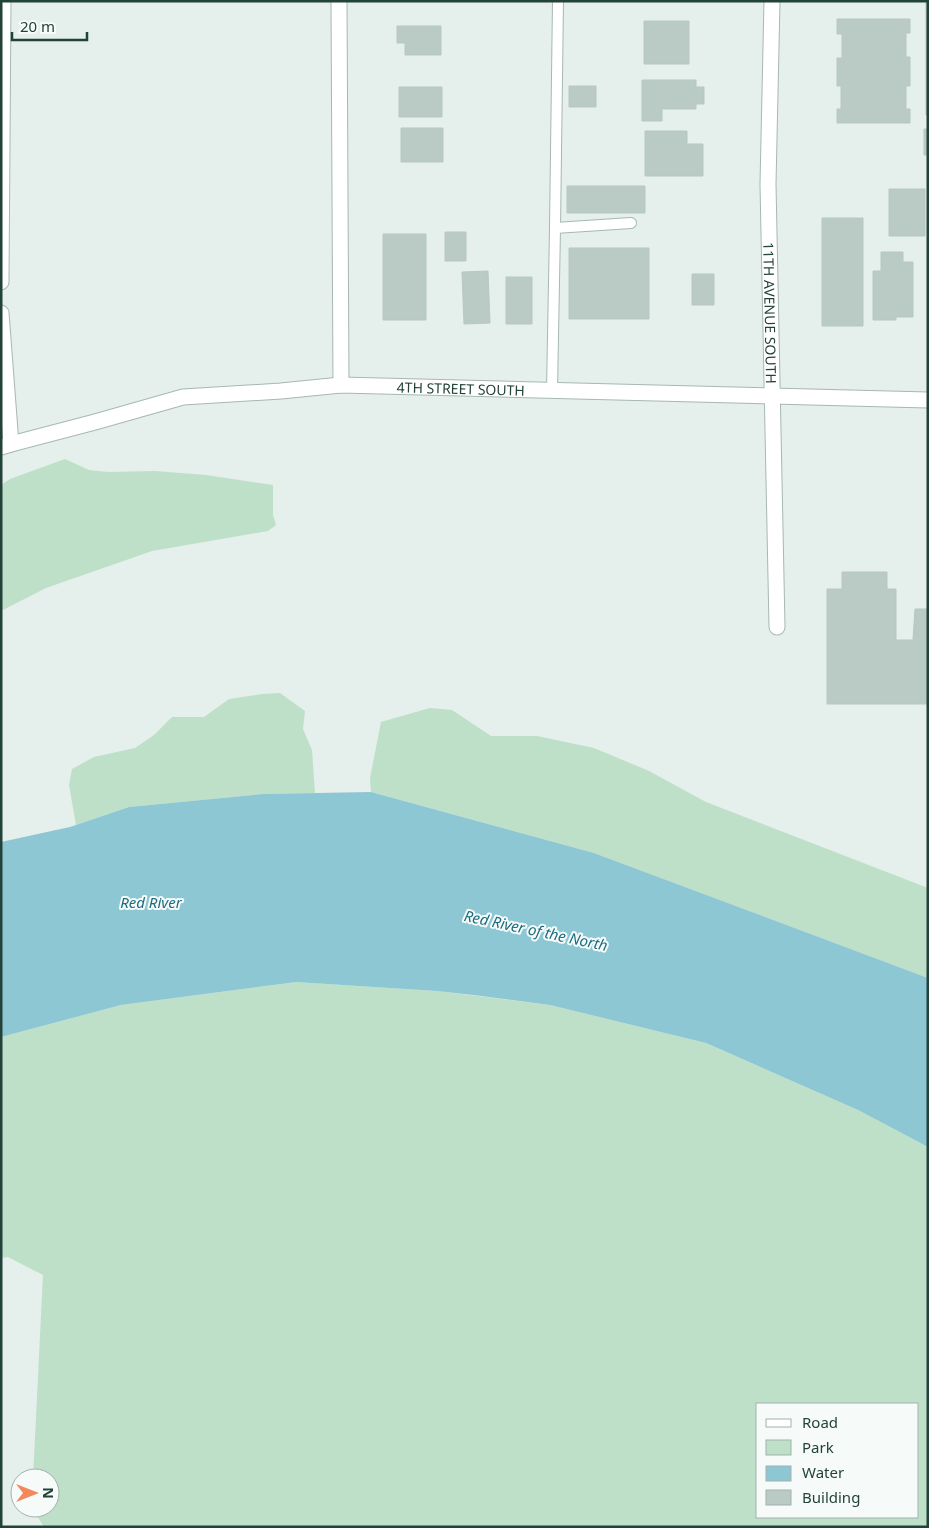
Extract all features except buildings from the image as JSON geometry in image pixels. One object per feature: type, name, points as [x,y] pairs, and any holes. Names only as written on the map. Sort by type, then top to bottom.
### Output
[{"type":"street","points":[[1,282],[3,1]]},
{"type":"street","points":[[340,1],[341,385]]},
{"type":"street","name":"11TH AVENUE SOUTH","points":[[772,1],[768,184],[777,627]]},
{"type":"street","points":[[1,313],[6,446]]},
{"type":"street","name":"4TH STREET SOUTH","points":[[6,446],[184,397],[341,385],[928,400]]},
{"type":"lane","points":[[552,391],[558,1]]},
{"type":"lane","points":[[555,228],[631,223]]},
{"type":"green space","points":[[65,459],[89,470],[108,472],[155,471],[206,475],[273,485],[273,515],[276,525],[268,531],[152,551],[46,588],[1,611],[1,485],[10,479]]},
{"type":"green space","points":[[280,693],[305,711],[303,729],[312,750],[315,793],[263,794],[129,807],[76,825],[69,785],[72,769],[94,757],[135,748],[154,735],[172,717],[204,717],[229,699]]},
{"type":"green space","points":[[430,708],[452,710],[491,736],[537,736],[594,748],[649,771],[706,802],[928,888],[928,978],[594,853],[371,792],[370,778],[381,722]]},
{"type":"green space","points":[[296,982],[437,991],[550,1005],[706,1043],[858,1110],[928,1147],[928,1527],[44,1527],[38,1518],[60,1518],[60,1468],[33,1468],[43,1275],[8,1257],[1,1258],[1,1037],[121,1005]]},
{"type":"water","name":"Red River","points":[[371,792],[594,853],[928,978],[928,1147],[858,1110],[706,1043],[550,1005],[473,995],[296,982],[121,1005],[1,1037],[1,842],[70,827],[129,807],[263,794]]},
{"type":"water label","name":"Red River of the North","points":[[536,930]]}]
